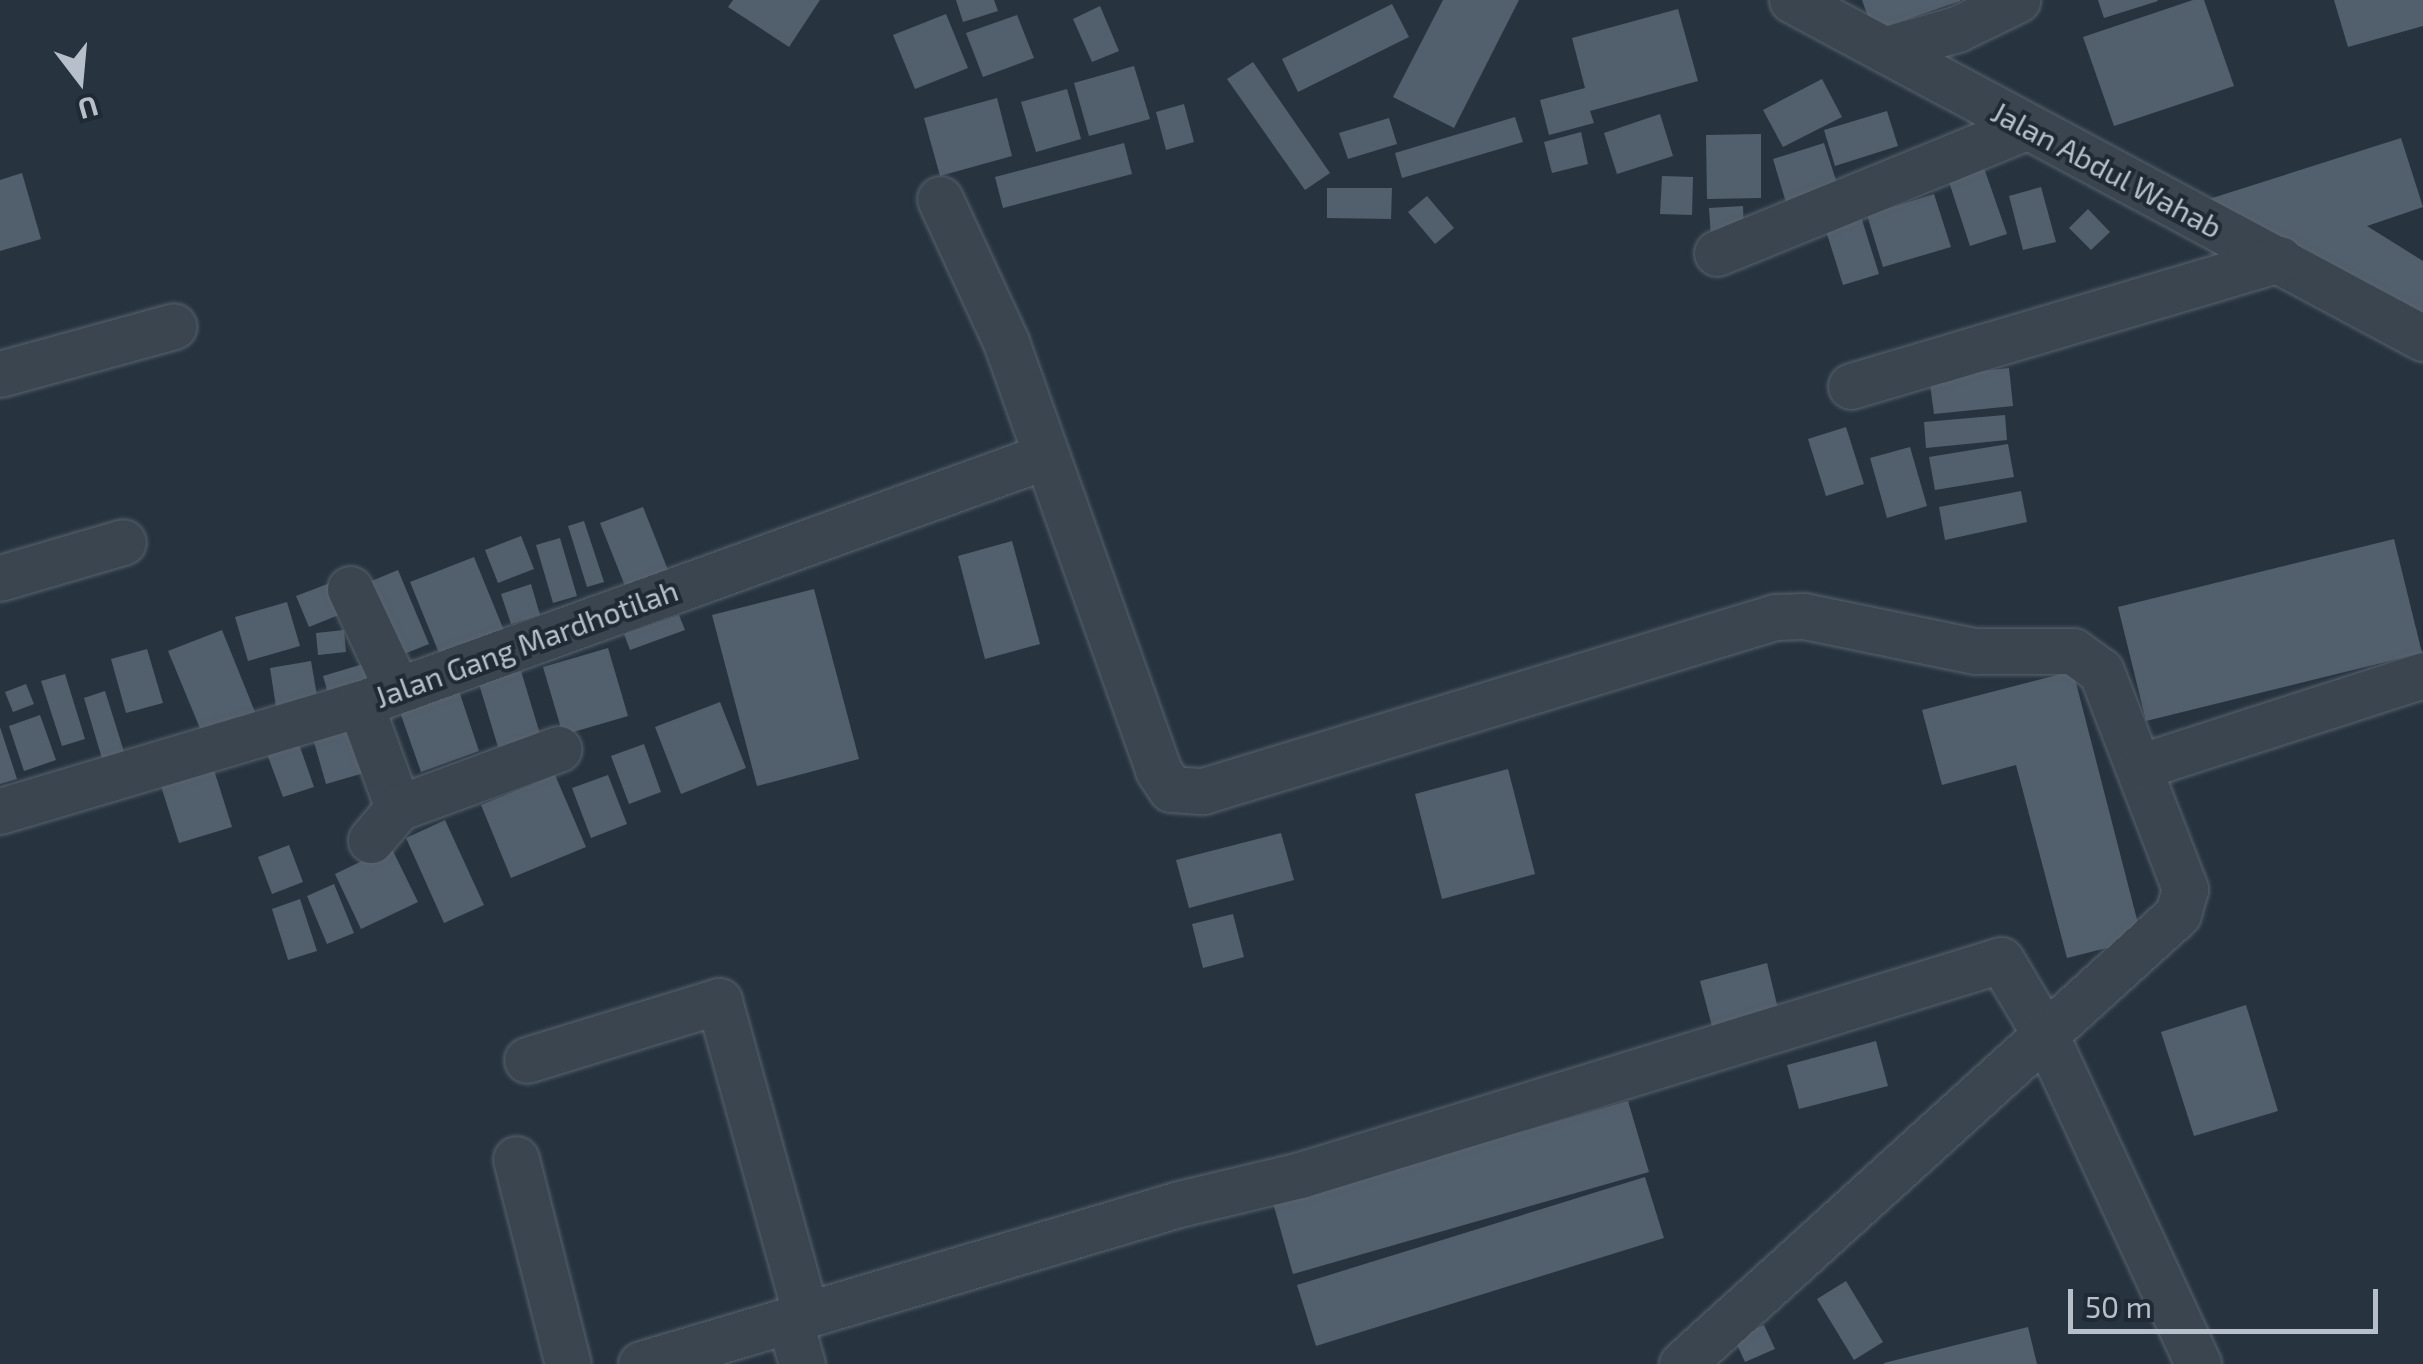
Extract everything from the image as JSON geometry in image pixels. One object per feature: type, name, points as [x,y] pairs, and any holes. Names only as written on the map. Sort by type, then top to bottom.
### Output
[{"type":"street","points":[[1887,49],[1957,29],[2018,0]]},
{"type":"street","name":"Jalan Abdul Wahab","points":[[1809,3],[2026,127],[2423,338]]},
{"type":"street","points":[[1717,253],[2026,127]]},
{"type":"street","points":[[940,199],[1006,342],[1158,770],[1171,789],[1203,791],[1452,718],[1736,624],[1804,616],[1975,651],[2073,652],[2101,671],[2142,766],[2185,889],[2183,903],[1682,1364]]},
{"type":"street","points":[[1850,386],[2280,259]]},
{"type":"street","points":[[0,374],[174,326]]},
{"type":"street","name":"Jalan Gang Mardhotilah","points":[[0,812],[379,696],[1046,456]]},
{"type":"street","points":[[0,578],[123,542]]},
{"type":"street","points":[[350,589],[379,696],[384,824],[558,749]]},
{"type":"street","points":[[2142,766],[2423,674]]},
{"type":"street","points":[[642,1364],[1179,1204],[1300,1175],[2002,960],[2045,1034],[2198,1364]]},
{"type":"street","points":[[527,1060],[719,1001],[797,1318],[802,1364]]},
{"type":"street","points":[[516,1159],[568,1364]]},
{"type":"building","points":[[733,0],[820,0],[789,47],[728,7]]},
{"type":"building","points":[[956,0],[994,0],[998,11],[963,22]]},
{"type":"building","points":[[1443,0],[1519,0],[1454,128],[1393,97]]},
{"type":"building","points":[[1862,0],[1960,0],[1960,1],[1873,31]]},
{"type":"building","points":[[2098,0],[2157,0],[2158,1],[2104,18]]},
{"type":"building","points":[[2193,0],[2204,0],[2234,86],[2114,126],[2083,37]]},
{"type":"building","points":[[2334,0],[2423,0],[2423,26],[2348,47]]},
{"type":"building","points":[[1392,4],[1409,37],[1298,92],[1282,59]]},
{"type":"building","points":[[1100,6],[1119,51],[1092,62],[1073,19]]},
{"type":"building","points":[[1678,9],[1698,81],[1590,111],[1594,123],[1549,135],[1540,100],[1585,88],[1572,38]]},
{"type":"building","points":[[946,14],[968,68],[915,89],[893,35]]},
{"type":"building","points":[[1017,15],[1034,58],[983,77],[966,33]]},
{"type":"building","points":[[1253,62],[1330,173],[1305,190],[1227,79]]},
{"type":"building","points":[[1134,66],[1150,119],[1089,136],[1074,83]]},
{"type":"building","points":[[1822,79],[1842,117],[1783,147],[1763,110]]},
{"type":"building","points":[[1067,89],[1081,139],[1036,152],[1021,102]]},
{"type":"building","points":[[997,98],[1012,156],[940,176],[924,118]]},
{"type":"building","points":[[1184,104],[1194,142],[1166,150],[1156,112]]},
{"type":"building","points":[[1887,111],[1898,146],[1835,166],[1824,130]]},
{"type":"building","points":[[1660,114],[1673,156],[1617,174],[1604,133]]},
{"type":"building","points":[[1515,117],[1523,142],[1402,178],[1395,153]]},
{"type":"building","points":[[1389,118],[1397,144],[1348,159],[1339,133]]},
{"type":"building","points":[[1581,132],[1588,164],[1552,173],[1544,142]]},
{"type":"building","points":[[1761,134],[1761,198],[1707,199],[1706,135]]},
{"type":"building","points":[[2401,138],[2423,207],[2367,226],[2423,261],[2423,322],[2206,200]]},
{"type":"building","points":[[1124,143],[1132,174],[1003,208],[995,177]]},
{"type":"building","points":[[1824,143],[1842,199],[1790,216],[1773,159]]},
{"type":"building","points":[[1984,168],[2007,234],[1970,246],[1948,179]]},
{"type":"building","points":[[22,173],[41,239],[0,251],[0,180]]},
{"type":"building","points":[[1662,176],[1693,177],[1692,215],[1660,214]]},
{"type":"building","points":[[2041,187],[2056,242],[2023,250],[2009,196]]},
{"type":"building","points":[[1327,188],[1392,188],[1391,219],[1327,218]]},
{"type":"building","points":[[1934,194],[1951,247],[1883,267],[1867,215]]},
{"type":"building","points":[[1427,196],[1454,228],[1435,244],[1408,212]]},
{"type":"building","points":[[1743,206],[1744,236],[1711,238],[1709,208]]},
{"type":"building","points":[[1858,207],[1879,274],[1843,285],[1822,218]]},
{"type":"building","points":[[2088,209],[2110,232],[2091,250],[2069,228]]},
{"type":"building","points":[[2009,368],[2013,406],[1934,414],[1929,377]]},
{"type":"building","points":[[2005,415],[2007,440],[1926,448],[1924,422]]},
{"type":"building","points":[[1846,427],[1864,484],[1826,496],[1808,439]]},
{"type":"building","points":[[2008,444],[2014,477],[1935,490],[1929,457]]},
{"type":"building","points":[[1910,447],[1927,506],[1887,518],[1870,458]]},
{"type":"building","points":[[2021,491],[2027,522],[1945,540],[1939,507]]},
{"type":"building","points":[[643,507],[670,575],[627,591],[600,523]]},
{"type":"building","points":[[584,521],[604,582],[587,587],[568,526]]},
{"type":"building","points":[[521,536],[534,569],[498,583],[485,550]]},
{"type":"building","points":[[560,538],[577,596],[553,603],[536,545]]},
{"type":"building","points":[[2394,539],[2422,653],[2146,721],[2118,607]]},
{"type":"building","points":[[1012,541],[1040,644],[985,659],[958,556]]},
{"type":"building","points":[[474,557],[505,633],[441,658],[410,582]]},
{"type":"building","points":[[398,570],[429,644],[399,656],[369,582]]},
{"type":"building","points":[[330,583],[341,614],[309,627],[296,596]]},
{"type":"building","points":[[531,584],[540,615],[511,624],[501,594]]},
{"type":"building","points":[[814,589],[859,759],[757,786],[712,615]]},
{"type":"building","points":[[287,602],[300,646],[248,661],[235,617]]},
{"type":"building","points":[[679,615],[685,630],[630,650],[624,634]]},
{"type":"building","points":[[222,630],[257,717],[204,738],[168,651]]},
{"type":"building","points":[[344,630],[346,652],[318,655],[316,633]]},
{"type":"building","points":[[608,648],[628,716],[563,735],[543,667]]},
{"type":"building","points":[[147,649],[163,703],[126,713],[111,659]]},
{"type":"building","points":[[311,661],[320,713],[278,720],[270,668]]},
{"type":"building","points":[[363,664],[372,695],[332,707],[323,676]]},
{"type":"building","points":[[521,671],[540,734],[498,747],[479,684]]},
{"type":"building","points":[[2073,671],[2142,939],[2067,958],[2016,765],[1942,785],[1922,710]]},
{"type":"building","points":[[65,674],[85,739],[62,746],[41,681]]},
{"type":"building","points":[[26,684],[34,704],[13,712],[5,692]]},
{"type":"building","points":[[105,691],[125,755],[103,762],[84,698]]},
{"type":"building","points":[[459,691],[479,751],[421,772],[400,712]]},
{"type":"building","points":[[720,702],[746,768],[681,794],[655,727]]},
{"type":"building","points":[[40,715],[56,760],[24,771],[9,726]]},
{"type":"building","points":[[357,722],[371,771],[326,784],[312,735]]},
{"type":"building","points":[[0,727],[17,779],[0,784]]},
{"type":"building","points":[[299,744],[314,787],[283,797],[267,754]]},
{"type":"building","points":[[644,744],[661,792],[629,804],[611,756]]},
{"type":"building","points":[[1508,769],[1535,874],[1442,899],[1415,794]]},
{"type":"building","points":[[214,770],[232,827],[179,843],[161,786]]},
{"type":"building","points":[[555,775],[586,847],[511,878],[481,805]]},
{"type":"building","points":[[608,775],[627,824],[591,838],[572,788]]},
{"type":"building","points":[[445,820],[484,905],[444,923],[406,838]]},
{"type":"building","points":[[1281,833],[1294,880],[1189,908],[1176,860]]},
{"type":"building","points":[[289,845],[303,882],[272,894],[258,857]]},
{"type":"building","points":[[391,847],[418,902],[361,929],[335,874]]},
{"type":"building","points":[[334,884],[354,933],[327,944],[307,896]]},
{"type":"building","points":[[300,899],[317,951],[288,960],[272,909]]},
{"type":"building","points":[[1233,914],[1244,957],[1203,968],[1192,924]]},
{"type":"building","points":[[1767,963],[1779,1013],[1713,1030],[1700,981]]},
{"type":"building","points":[[2246,1005],[2278,1111],[2194,1136],[2161,1032]]},
{"type":"building","points":[[1876,1041],[1888,1086],[1799,1109],[1787,1065]]},
{"type":"building","points":[[1628,1101],[1649,1172],[1293,1274],[1273,1203]]},
{"type":"building","points":[[1645,1177],[1664,1238],[1316,1346],[1297,1285]]},
{"type":"building","points":[[1846,1281],[1883,1342],[1854,1360],[1817,1299]]},
{"type":"building","points":[[1764,1325],[1775,1349],[1745,1362],[1734,1338]]},
{"type":"building","points":[[2028,1327],[2037,1364],[1884,1364],[1884,1363]]}]
